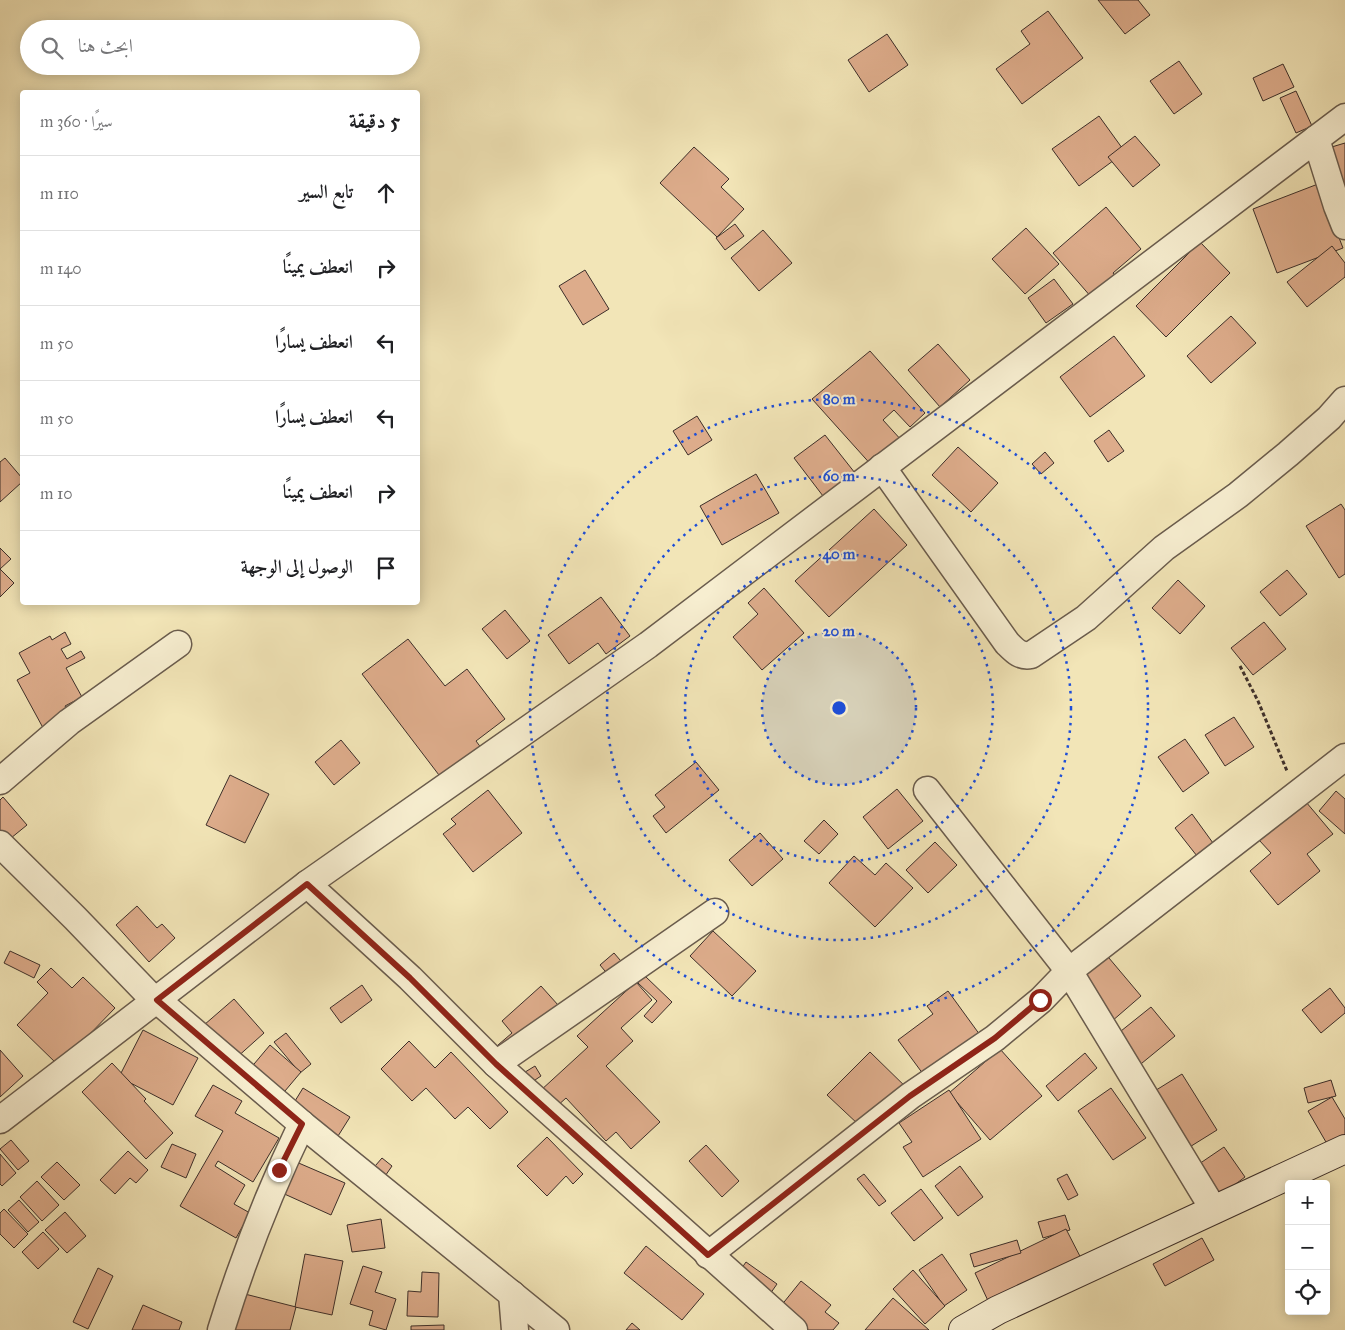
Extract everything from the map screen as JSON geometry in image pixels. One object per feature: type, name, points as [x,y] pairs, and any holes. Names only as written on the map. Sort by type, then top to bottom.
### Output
[{"type":"street","points":[[0,1120],[307,884],[648,645],[1345,117]]},
{"type":"street","points":[[1316,139],[1345,226]]},
{"type":"street","points":[[882,467],[1007,643],[1016,652],[1024,656],[1031,656],[1086,618],[1164,548],[1238,495],[1281,460],[1329,418],[1345,400]]},
{"type":"street","points":[[0,782],[69,722],[178,644]]},
{"type":"street","points":[[708,1255],[910,1096],[995,1038],[1040,1000],[1070,971],[1345,757]]},
{"type":"street","points":[[927,790],[1070,971],[1214,1210]]},
{"type":"street","points":[[0,844],[156,1001],[302,1124],[556,1330]]},
{"type":"street","points":[[307,884],[410,978],[496,1064],[794,1330]]},
{"type":"street","points":[[496,1064],[715,912]]},
{"type":"street","points":[[221,1330],[245,1257],[279,1170],[302,1124]]},
{"type":"street","points":[[963,1330],[998,1310],[1345,1149]]},
{"type":"street","points":[[512,1294],[514,1330]]},
{"type":"path","points":[[1240,666],[1258,701],[1296,795]]},
{"type":"building","points":[[1098,0],[1138,0],[1150,15],[1125,34]]},
{"type":"building","points":[[1048,11],[1083,58],[1022,104],[996,69],[1030,44],[1021,31]]},
{"type":"building","points":[[887,34],[908,65],[869,92],[848,60]]},
{"type":"building","points":[[1179,61],[1202,94],[1174,114],[1150,81]]},
{"type":"building","points":[[1283,64],[1294,87],[1263,101],[1253,78]]},
{"type":"building","points":[[1296,91],[1312,126],[1296,133],[1280,98]]},
{"type":"building","points":[[1099,116],[1125,152],[1079,186],[1052,149]]},
{"type":"building","points":[[1135,136],[1160,165],[1133,187],[1108,157]]},
{"type":"building","points":[[1345,143],[1345,197],[1325,149]]},
{"type":"building","points":[[694,147],[729,179],[721,187],[744,209],[717,237],[660,183]]},
{"type":"building","points":[[1318,184],[1343,248],[1277,273],[1253,209]]},
{"type":"building","points":[[1106,207],[1141,249],[1113,273],[1116,277],[1092,298],[1053,253]]},
{"type":"building","points":[[735,224],[744,236],[725,250],[716,238]]},
{"type":"building","points":[[1026,228],[1059,264],[1025,294],[992,259]]},
{"type":"building","points":[[763,230],[792,263],[759,291],[731,258]]},
{"type":"building","points":[[1200,242],[1230,273],[1166,337],[1136,306]]},
{"type":"building","points":[[1332,246],[1345,263],[1345,277],[1307,307],[1287,282]]},
{"type":"building","points":[[585,270],[609,309],[583,325],[559,286]]},
{"type":"building","points":[[1054,279],[1073,304],[1046,323],[1028,298]]},
{"type":"building","points":[[1231,316],[1256,343],[1211,383],[1187,356]]},
{"type":"building","points":[[1114,336],[1145,376],[1090,417],[1060,377]]},
{"type":"building","points":[[938,344],[970,380],[940,407],[908,370]]},
{"type":"building","points":[[870,351],[925,413],[910,427],[894,410],[883,420],[903,442],[874,468],[812,399]]},
{"type":"building","points":[[697,416],[712,440],[688,455],[673,431]]},
{"type":"building","points":[[1109,430],[1124,451],[1108,462],[1094,441]]},
{"type":"building","points":[[825,435],[855,473],[823,496],[794,458]]},
{"type":"building","points":[[958,447],[998,483],[971,512],[932,475]]},
{"type":"building","points":[[1045,452],[1054,463],[1041,474],[1032,464]]},
{"type":"building","points":[[5,458],[20,476],[20,484],[0,502],[0,462]]},
{"type":"building","points":[[756,474],[779,513],[722,545],[700,506]]},
{"type":"building","points":[[1341,504],[1345,510],[1345,574],[1339,578],[1306,526]]},
{"type":"building","points":[[874,509],[907,545],[829,617],[795,581]]},
{"type":"building","points":[[0,548],[11,559],[0,569]]},
{"type":"building","points":[[0,569],[14,583],[0,597]]},
{"type":"building","points":[[1287,570],[1307,594],[1280,616],[1260,592]]},
{"type":"building","points":[[1178,580],[1205,606],[1180,634],[1152,608]]},
{"type":"building","points":[[764,588],[804,633],[762,670],[733,637],[758,614],[748,603]]},
{"type":"building","points":[[601,597],[630,636],[606,654],[598,643],[569,664],[548,635]]},
{"type":"building","points":[[505,610],[530,641],[507,659],[482,629]]},
{"type":"building","points":[[1264,622],[1286,649],[1253,675],[1231,648]]},
{"type":"building","points":[[65,632],[71,644],[61,649],[67,659],[81,651],[85,658],[66,668],[82,697],[65,706],[74,723],[48,737],[17,680],[30,673],[19,653],[50,636],[52,640]]},
{"type":"building","points":[[408,639],[445,686],[467,669],[505,719],[476,741],[482,749],[442,779],[362,674]]},
{"type":"building","points":[[1234,717],[1254,747],[1225,766],[1205,735]]},
{"type":"building","points":[[1185,739],[1209,773],[1183,792],[1158,757]]},
{"type":"building","points":[[341,740],[360,763],[334,785],[315,762]]},
{"type":"building","points":[[696,762],[719,790],[666,833],[653,816],[665,807],[655,795]]},
{"type":"building","points":[[230,775],[269,794],[245,843],[206,825]]},
{"type":"building","points":[[897,789],[923,821],[888,849],[863,817]]},
{"type":"building","points":[[488,790],[522,833],[473,872],[443,834],[456,824],[451,819]]},
{"type":"building","points":[[1336,791],[1345,799],[1345,834],[1319,811]]},
{"type":"building","points":[[3,797],[27,825],[0,847],[0,800]]},
{"type":"building","points":[[1306,802],[1333,834],[1307,854],[1320,871],[1278,905],[1250,871],[1271,853],[1259,840]]},
{"type":"building","points":[[1192,814],[1213,843],[1197,856],[1175,828]]},
{"type":"building","points":[[824,820],[838,834],[819,854],[804,841]]},
{"type":"building","points":[[760,833],[783,859],[752,886],[729,860]]},
{"type":"building","points":[[935,842],[957,865],[928,893],[906,870]]},
{"type":"building","points":[[854,856],[875,875],[886,863],[913,888],[875,927],[829,883]]},
{"type":"building","points":[[137,906],[157,928],[162,924],[175,938],[149,962],[116,925]]},
{"type":"building","points":[[713,931],[756,971],[732,996],[690,956]]},
{"type":"building","points":[[1098,945],[1141,996],[1104,1028],[1086,1017],[1055,981]]},
{"type":"building","points":[[10,951],[40,965],[34,978],[4,963]]},
{"type":"building","points":[[614,953],[633,975],[619,988],[600,965]]},
{"type":"building","points":[[51,968],[72,988],[83,977],[115,1008],[59,1066],[17,1025],[48,993],[37,982]]},
{"type":"building","points":[[645,976],[672,1002],[652,1023],[644,1016],[657,1001],[638,983]]},
{"type":"building","points":[[636,982],[652,1000],[621,1028],[633,1041],[606,1066],[660,1122],[631,1149],[616,1132],[606,1141],[566,1098],[556,1107],[540,1091],[588,1047],[577,1036]]},
{"type":"building","points":[[362,985],[372,1000],[341,1023],[330,1008]]},
{"type":"building","points":[[541,986],[567,1015],[484,1057],[512,1033],[502,1021]]},
{"type":"building","points":[[1330,988],[1345,1008],[1345,1013],[1321,1033],[1302,1010]]},
{"type":"building","points":[[948,991],[988,1046],[926,1078],[898,1040],[933,1014],[927,1006]]},
{"type":"building","points":[[234,999],[264,1033],[235,1059],[204,1025]]},
{"type":"building","points":[[1151,1007],[1175,1036],[1125,1077],[1101,1047]]},
{"type":"building","points":[[143,1030],[198,1058],[173,1105],[119,1077]]},
{"type":"building","points":[[286,1033],[311,1064],[300,1073],[274,1042]]},
{"type":"building","points":[[409,1041],[435,1068],[451,1052],[508,1112],[490,1129],[468,1107],[455,1119],[426,1088],[412,1101],[381,1069]]},
{"type":"building","points":[[270,1045],[301,1072],[274,1104],[249,1070]]},
{"type":"building","points":[[1000,1049],[1042,1096],[990,1140],[949,1093]]},
{"type":"building","points":[[0,1050],[23,1076],[0,1097]]},
{"type":"building","points":[[870,1052],[913,1094],[859,1125],[827,1095]]},
{"type":"building","points":[[1085,1053],[1097,1068],[1058,1101],[1046,1086]]},
{"type":"building","points":[[112,1063],[146,1099],[144,1101],[173,1133],[146,1159],[82,1092]]},
{"type":"building","points":[[535,1066],[541,1076],[523,1088],[517,1077]]},
{"type":"building","points":[[1182,1074],[1217,1130],[1180,1153],[1145,1097]]},
{"type":"building","points":[[1331,1080],[1336,1096],[1308,1103],[1304,1088]]},
{"type":"building","points":[[213,1085],[242,1101],[235,1113],[279,1138],[253,1182],[218,1161],[215,1166],[245,1185],[234,1204],[250,1213],[236,1238],[180,1206],[223,1131],[195,1116]]},
{"type":"building","points":[[303,1088],[350,1117],[333,1144],[287,1114]]},
{"type":"building","points":[[1111,1088],[1146,1138],[1113,1160],[1078,1111]]},
{"type":"building","points":[[949,1090],[981,1139],[923,1177],[903,1147],[912,1142],[899,1123]]},
{"type":"building","points":[[1332,1097],[1345,1119],[1345,1140],[1330,1149],[1308,1111]]},
{"type":"building","points":[[547,1137],[583,1174],[573,1184],[566,1176],[547,1196],[517,1166]]},
{"type":"building","points":[[11,1140],[29,1161],[18,1170],[0,1149]]},
{"type":"building","points":[[172,1144],[196,1154],[186,1178],[161,1167]]},
{"type":"building","points":[[706,1145],[739,1181],[722,1197],[689,1161]]},
{"type":"building","points":[[1224,1147],[1245,1177],[1221,1195],[1199,1164]]},
{"type":"building","points":[[128,1151],[148,1170],[136,1183],[130,1178],[115,1194],[100,1180]]},
{"type":"building","points":[[0,1154],[16,1173],[2,1186],[0,1184]]},
{"type":"building","points":[[382,1158],[392,1166],[381,1182],[369,1173]]},
{"type":"building","points":[[294,1161],[345,1183],[331,1215],[280,1192]]},
{"type":"building","points":[[57,1162],[80,1185],[64,1200],[41,1177]]},
{"type":"building","points":[[960,1166],[983,1197],[958,1216],[935,1186]]},
{"type":"building","points":[[864,1174],[886,1201],[879,1206],[857,1179]]},
{"type":"building","points":[[1067,1174],[1078,1195],[1068,1200],[1057,1179]]},
{"type":"building","points":[[37,1181],[59,1205],[42,1221],[20,1197]]},
{"type":"building","points":[[921,1189],[943,1218],[914,1241],[891,1213]]},
{"type":"building","points":[[19,1200],[39,1222],[28,1232],[8,1210]]},
{"type":"building","points":[[4,1209],[28,1234],[14,1248],[0,1234],[0,1213]]},
{"type":"building","points":[[65,1212],[86,1236],[67,1253],[45,1230]]},
{"type":"building","points":[[1065,1215],[1070,1230],[1043,1238],[1038,1222]]},
{"type":"building","points":[[381,1219],[385,1248],[352,1252],[347,1225]]},
{"type":"building","points":[[1066,1229],[1086,1268],[990,1305],[975,1273]]},
{"type":"building","points":[[43,1232],[59,1249],[38,1269],[22,1252]]},
{"type":"building","points":[[1202,1238],[1214,1260],[1165,1286],[1153,1264]]},
{"type":"building","points":[[1017,1240],[1021,1253],[974,1267],[970,1254]]},
{"type":"building","points":[[646,1246],[704,1294],[682,1320],[624,1273]]},
{"type":"building","points":[[305,1254],[343,1261],[332,1315],[295,1307]]},
{"type":"building","points":[[942,1254],[967,1290],[944,1306],[919,1270]]},
{"type":"building","points":[[746,1262],[777,1284],[763,1304],[732,1282]]},
{"type":"building","points":[[363,1266],[382,1272],[375,1292],[396,1299],[386,1330],[369,1325],[373,1311],[350,1304]]},
{"type":"building","points":[[98,1268],[113,1276],[88,1329],[73,1322]]},
{"type":"building","points":[[913,1270],[945,1306],[925,1324],[893,1289]]},
{"type":"building","points":[[422,1272],[439,1273],[438,1317],[407,1316],[408,1291],[421,1292]]},
{"type":"building","points":[[801,1281],[831,1305],[825,1312],[839,1323],[833,1330],[788,1330],[772,1317]]},
{"type":"building","points":[[237,1292],[296,1307],[290,1330],[228,1330]]},
{"type":"building","points":[[893,1298],[929,1330],[865,1330]]},
{"type":"building","points":[[143,1305],[182,1322],[179,1330],[132,1330]]},
{"type":"building","points":[[632,1323],[640,1330],[626,1330]]},
{"type":"building","points":[[444,1325],[444,1330],[411,1330],[411,1326]]},
{"type":"route","points":[[279,1170],[302,1124],[157,1000],[307,884],[410,978],[496,1064],[708,1255],[910,1096],[995,1038],[1040,1000]]}]
